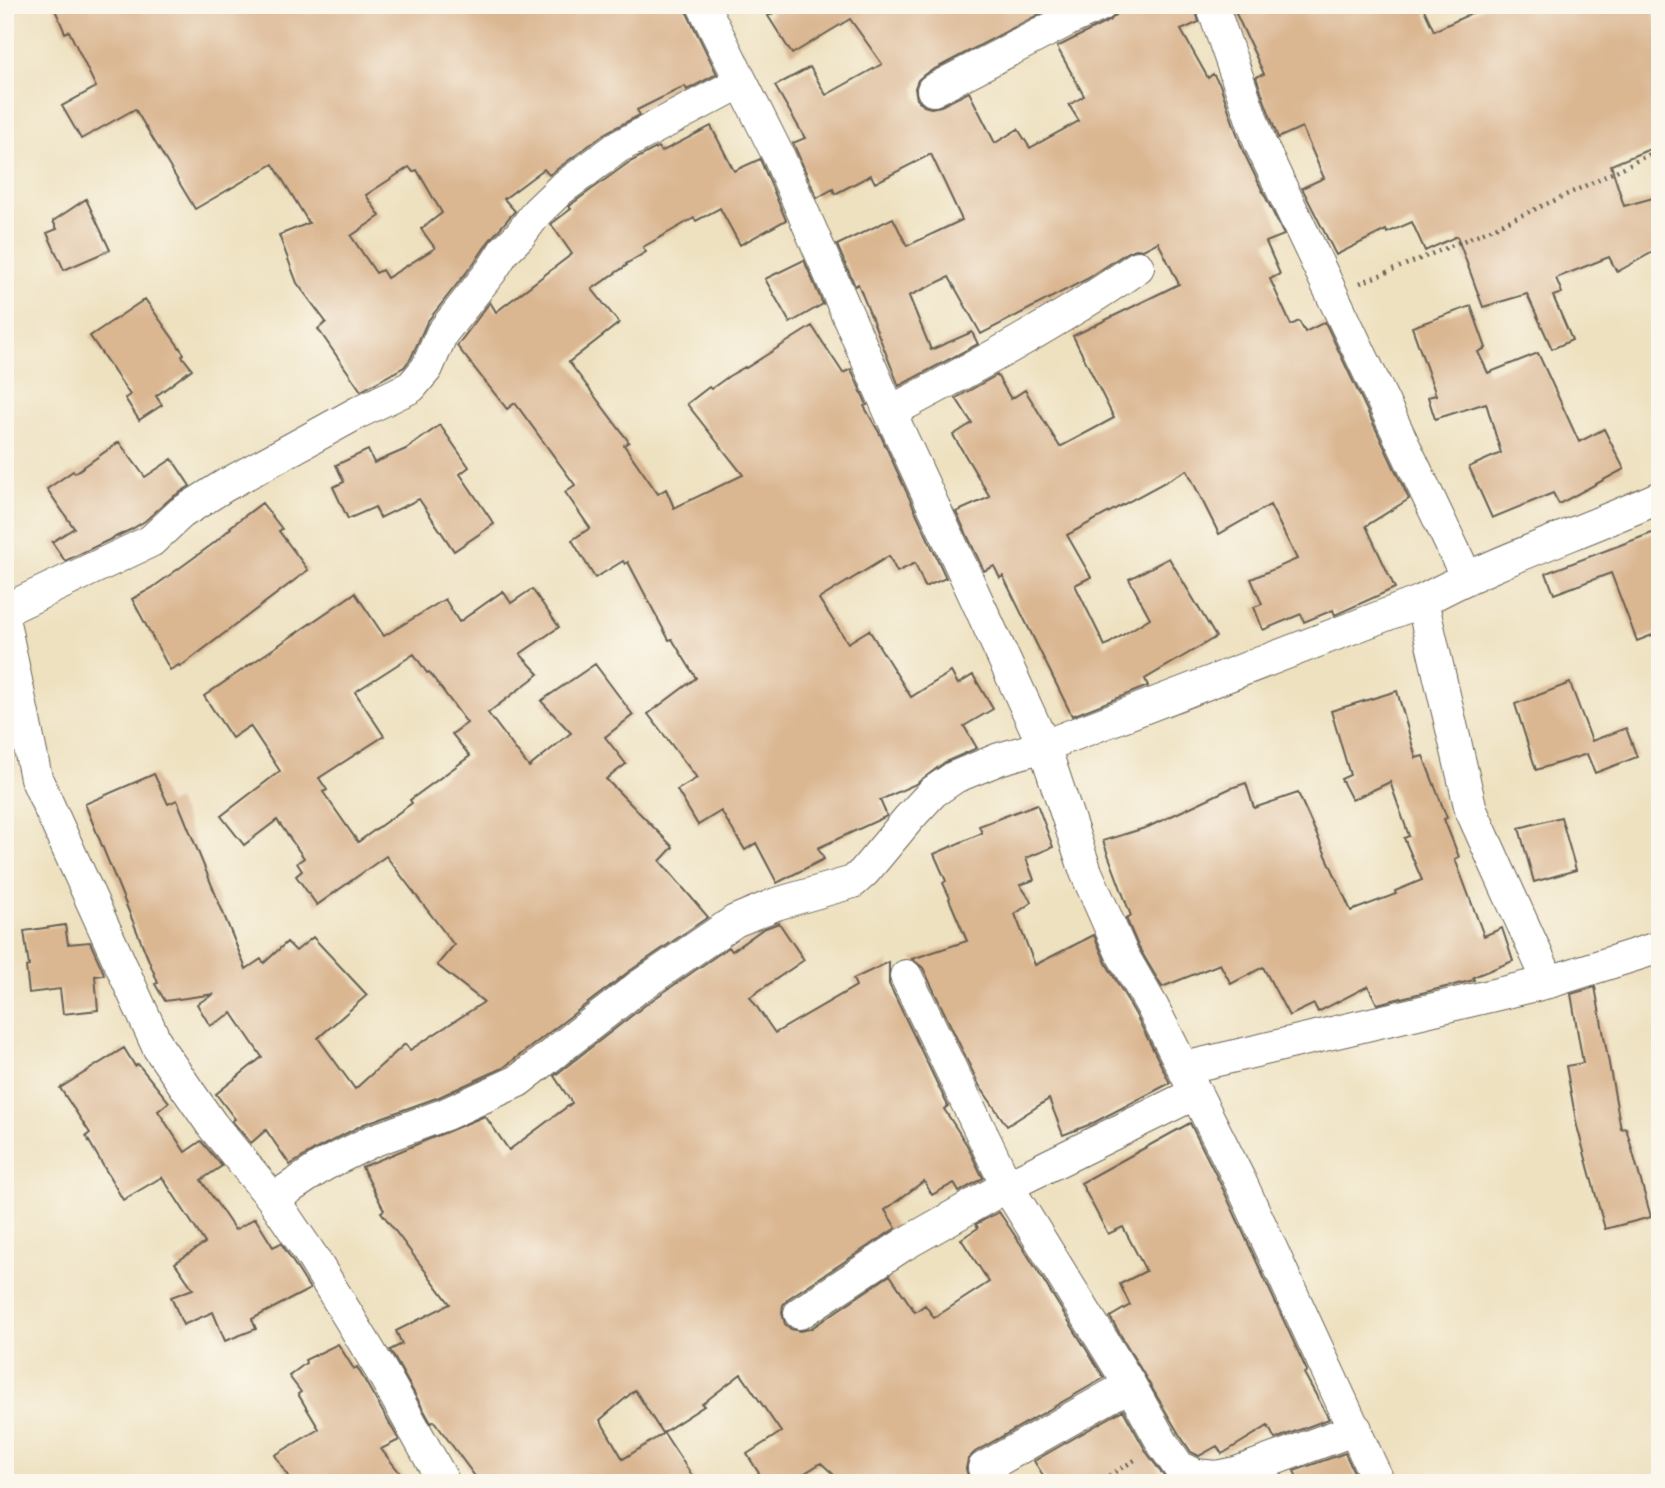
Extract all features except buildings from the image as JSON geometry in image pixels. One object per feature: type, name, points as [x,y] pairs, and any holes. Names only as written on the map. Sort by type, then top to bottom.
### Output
[{"type":"street","points":[[703,5],[779,157],[890,412],[1044,746],[1086,872],[1122,954],[1152,1006],[1241,1183],[1379,1483]]},
{"type":"street","points":[[933,90],[1101,5]]},
{"type":"street","points":[[1212,5],[1260,143],[1466,576]]},
{"type":"street","points":[[5,610],[151,541],[181,513],[224,486],[359,412],[411,387],[427,368],[442,333],[492,270],[503,251],[561,189],[618,147],[741,82]]},
{"type":"street","points":[[890,412],[1022,342],[1138,267]]},
{"type":"street","points":[[273,1199],[324,1165],[372,1141],[446,1114],[518,1081],[637,988],[735,921],[776,904],[853,881],[864,873],[933,792],[955,777],[999,759],[1044,746],[1422,601],[1466,576],[1612,519],[1660,497]]},
{"type":"street","points":[[1422,601],[1471,810],[1549,982]]},
{"type":"street","points":[[5,627],[36,778],[158,1047],[212,1125],[273,1199],[351,1320],[444,1483]]},
{"type":"street","points":[[800,1312],[903,1245],[1190,1081],[1549,982],[1660,947]]},
{"type":"street","points":[[906,976],[1007,1186],[1179,1467],[1196,1475],[1216,1477],[1236,1473],[1356,1429]]},
{"type":"street","points":[[984,1468],[1130,1385]]},
{"type":"path","points":[[1333,294],[1416,262],[1601,179],[1660,149]]},
{"type":"path","points":[[1097,1483],[1163,1444]]}]
